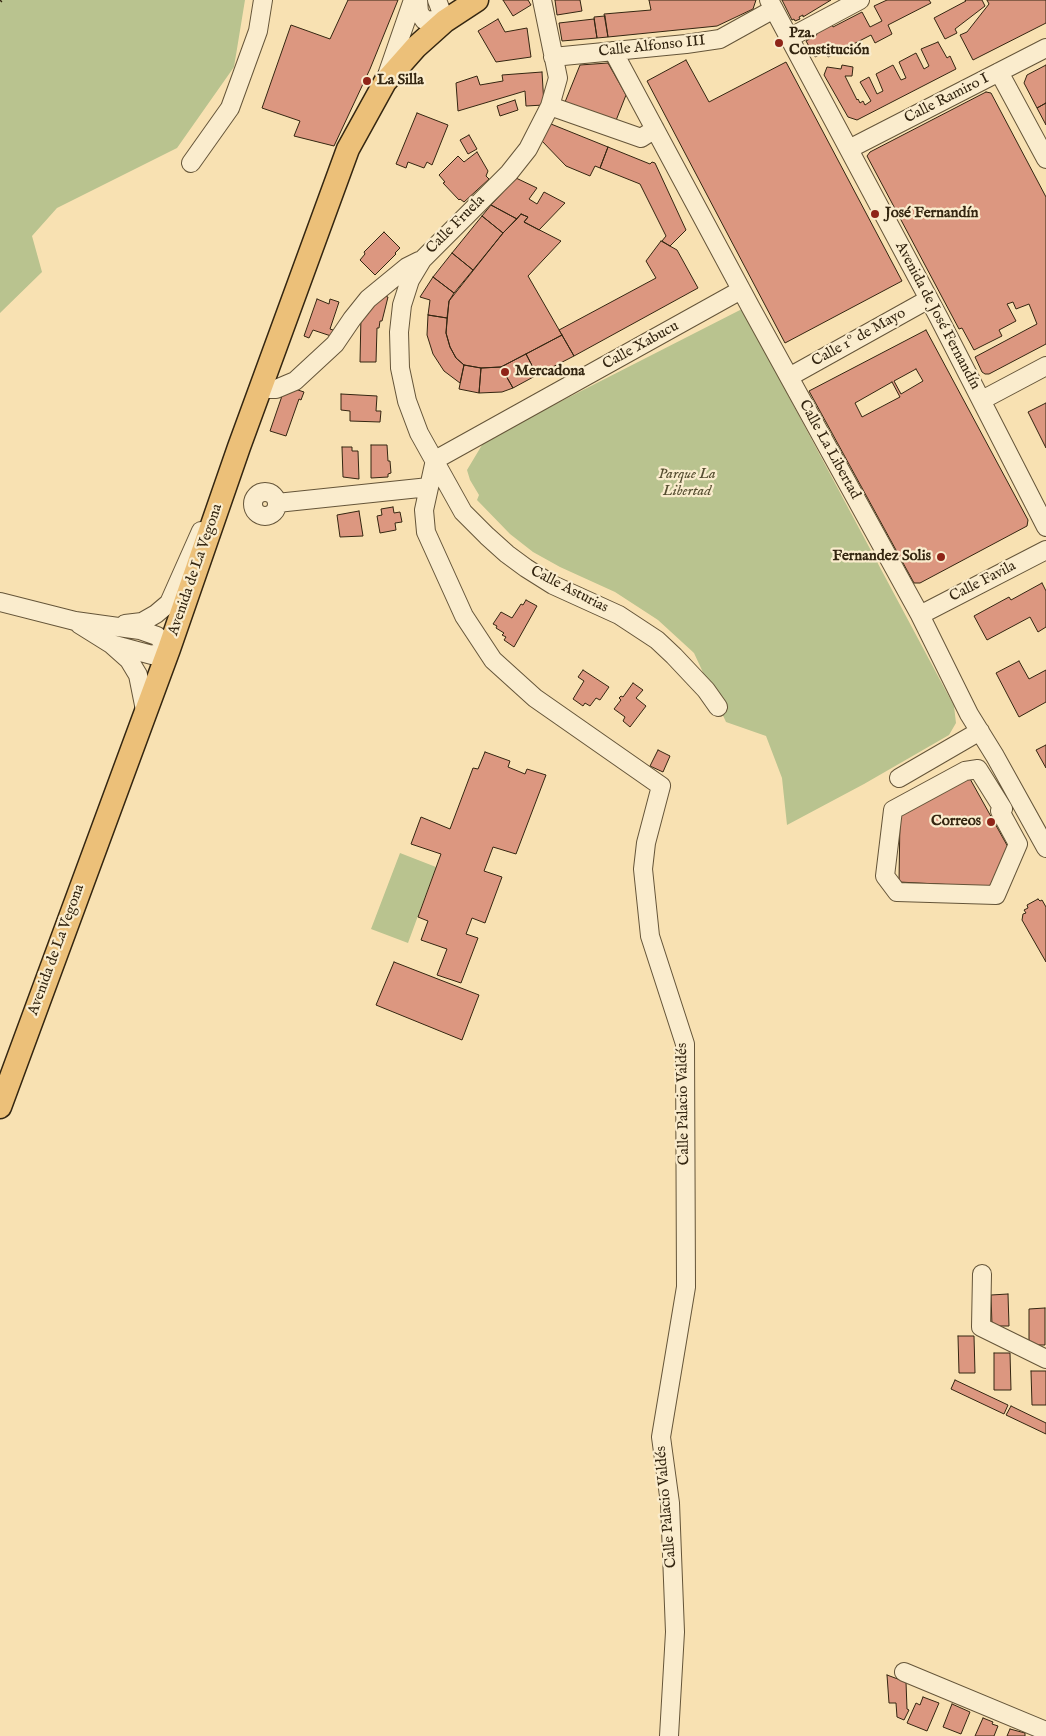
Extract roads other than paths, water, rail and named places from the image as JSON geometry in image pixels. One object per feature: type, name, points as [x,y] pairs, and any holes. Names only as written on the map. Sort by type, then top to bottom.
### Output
[{"type":"main road","name":"Avenida de La Vegona","points":[[0,1107],[169,649],[348,149],[385,82],[416,46],[445,21],[477,0]]},
{"type":"street","points":[[191,163],[230,108],[258,31],[263,0]]},
{"type":"street","points":[[385,82],[413,0]]},
{"type":"street","points":[[418,0],[419,12],[424,20],[445,21],[437,0]]},
{"type":"street","name":"Calle Fruela","points":[[435,460],[419,433],[410,409],[400,368],[399,332],[402,305],[410,280],[422,260],[509,173],[528,149],[550,106],[558,78],[542,0]]},
{"type":"street","points":[[790,38],[860,0]]},
{"type":"street","name":"Calle Alfonso III","points":[[553,57],[720,39],[771,5]]},
{"type":"street","name":"Avenida de José Fernandín","points":[[771,5],[929,299],[1046,527]]},
{"type":"street","name":"Calle Ramiro I","points":[[848,149],[1046,48]]},
{"type":"street","name":"Calle La Libertad","points":[[613,52],[741,290],[920,615],[969,714],[1046,848]]},
{"type":"street","points":[[999,72],[1045,155]]},
{"type":"street","points":[[550,106],[641,138],[655,130]]},
{"type":"street","points":[[261,389],[276,389],[295,381],[335,344],[368,300],[407,267],[422,260]]},
{"type":"street","name":"Calle Xabucu","points":[[435,460],[741,290]]},
{"type":"street","name":"Calle 1º de Mayo","points":[[789,377],[929,299]]},
{"type":"street","points":[[982,400],[1046,366]]},
{"type":"street","name":"Calle Palacio Valdés","points":[[435,460],[424,510],[426,532],[464,616],[493,660],[535,698],[661,786],[646,843],[642,869],[650,936],[685,1044],[686,1287],[661,1437],[670,1503],[674,1632],[669,1736]]},
{"type":"street","name":"Calle Asturias","points":[[435,460],[463,512],[507,554],[553,585],[619,616],[657,640],[706,690],[718,707]]},
{"type":"street","points":[[277,503],[429,487]]},
{"type":"street","points":[[108,625],[142,622],[156,614],[169,603],[199,534],[216,514]]},
{"type":"street","name":"Calle Favila","points":[[920,615],[1046,550]]},
{"type":"street","points":[[0,602],[75,621],[140,630],[157,636],[169,649],[152,655],[111,644]]},
{"type":"street","points":[[75,621],[111,644],[129,660],[138,675],[146,710]]},
{"type":"street","points":[[899,778],[980,731]]},
{"type":"street","points":[[977,790],[981,790],[986,794],[993,806],[1001,810],[1018,844],[996,895],[897,892],[885,876],[893,810],[965,771],[978,769],[1001,810]]},
{"type":"street","points":[[1001,810],[1020,801]]},
{"type":"street","points":[[982,1274],[981,1327],[1046,1359]]},
{"type":"street","points":[[904,1672],[1046,1731]]},
{"type":"place","name":"Pza. Constitución","points":[[779,43]]},
{"type":"place","name":"La Silla","points":[[367,81]]},
{"type":"place","name":"José Fernandín","points":[[875,214]]},
{"type":"place","name":"Mercadona","points":[[505,372]]},
{"type":"place","name":"Fernandez Solis","points":[[941,557]]},
{"type":"place","name":"Correos","points":[[991,822]]},
{"type":"park label","name":"Parque La Libertad","points":[[687,484]]}]
